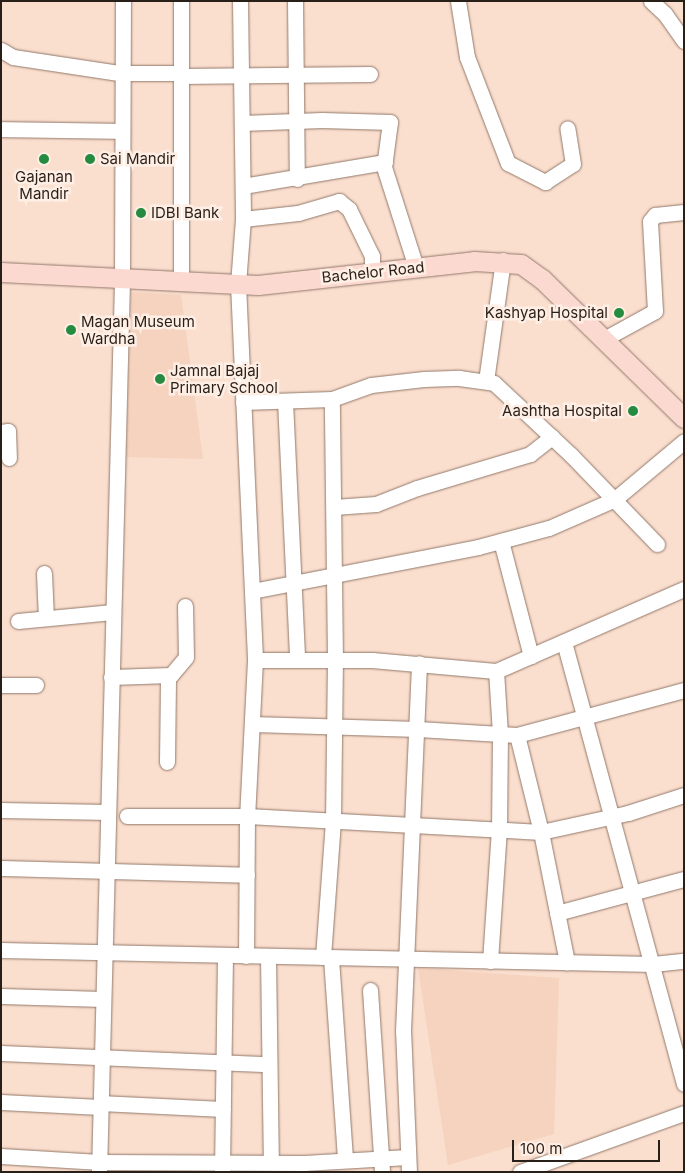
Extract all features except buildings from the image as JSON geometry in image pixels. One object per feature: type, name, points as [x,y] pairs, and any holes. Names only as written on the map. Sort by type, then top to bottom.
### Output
[{"type":"main road","name":"Bachelor Road","points":[[1,272],[181,283],[238,284],[503,260],[521,264],[542,279],[684,418]]},
{"type":"street","points":[[99,1167],[122,280],[123,1]]},
{"type":"street","points":[[181,1],[181,283]]},
{"type":"street","points":[[240,1],[243,219],[238,284],[255,660],[247,816],[246,956]]},
{"type":"street","points":[[295,1],[297,179]]},
{"type":"street","points":[[458,1],[467,57],[508,163],[545,182],[573,164],[567,128]]},
{"type":"street","points":[[652,1],[665,14],[684,41]]},
{"type":"street","points":[[1,50],[13,56],[122,73],[241,77],[370,74]]},
{"type":"street","points":[[242,123],[296,120],[390,122],[385,162],[416,267]]},
{"type":"street","points":[[1,129],[122,130]]},
{"type":"street","points":[[243,186],[297,179],[385,162]]},
{"type":"street","points":[[243,219],[298,213],[339,202],[349,209],[372,256],[372,272]]},
{"type":"street","points":[[604,340],[655,311],[650,221],[655,215],[684,212]]},
{"type":"street","points":[[486,381],[503,260]]},
{"type":"street","points":[[243,402],[332,399],[371,385],[424,379],[486,381],[494,383],[615,499],[657,544]]},
{"type":"street","points":[[332,399],[335,660],[333,821],[327,957],[345,1160]]},
{"type":"street","points":[[285,401],[295,583],[297,660]]},
{"type":"street","points":[[1,432],[8,431],[9,458]]},
{"type":"street","points":[[334,507],[376,504],[417,488],[530,454],[552,437]]},
{"type":"street","points":[[252,591],[335,577],[501,541],[549,528],[615,499],[684,441]]},
{"type":"street","points":[[501,541],[531,656]]},
{"type":"street","points":[[44,573],[46,618]]},
{"type":"street","points":[[255,660],[419,663],[496,671],[684,588]]},
{"type":"street","points":[[167,762],[168,677],[186,657],[185,606]]},
{"type":"street","points":[[18,621],[113,612]]},
{"type":"street","points":[[564,642],[631,893],[653,964],[684,1084]]},
{"type":"street","points":[[1,1156],[99,1167],[222,1167],[271,1162],[345,1160],[382,1165],[408,1164],[403,1031],[405,959],[418,729],[419,663]]},
{"type":"street","points":[[490,961],[499,830],[500,734],[496,671]]},
{"type":"street","points":[[111,677],[168,677]]},
{"type":"street","points":[[1,685],[36,685]]},
{"type":"street","points":[[252,724],[418,729],[517,735],[684,690]]},
{"type":"street","points":[[517,735],[541,832],[567,962]]},
{"type":"street","points":[[127,816],[247,816],[541,832],[611,818],[684,795]]},
{"type":"street","points":[[1,810],[108,812]]},
{"type":"street","points":[[1,868],[246,875]]},
{"type":"street","points":[[557,913],[684,879]]},
{"type":"street","points":[[1,950],[653,964],[684,961]]},
{"type":"street","points":[[222,1167],[225,956]]},
{"type":"street","points":[[268,956],[268,1064],[271,1162]]},
{"type":"street","points":[[370,990],[382,1165]]},
{"type":"street","points":[[1,996],[103,999]]},
{"type":"street","points":[[1,1053],[268,1064]]},
{"type":"street","points":[[1,1102],[223,1109]]},
{"type":"street","points":[[520,1172],[553,1167],[684,1113]]},
{"type":"shaded area","name":"Jamnal Bajaj Primary School","points":[[131,292],[181,295],[203,459],[126,457]]},
{"type":"shaded area","points":[[418,968],[559,978],[554,1134],[448,1165]]},
{"type":"place","name":"Gajanan Mandir","points":[[44,159]]},
{"type":"place","name":"Sai Mandir","points":[[90,159]]},
{"type":"place","name":"IDBI Bank","points":[[141,213]]},
{"type":"place","name":"Kashyap Hospital","points":[[619,313]]},
{"type":"place","name":"Magan Museum Wardha","points":[[71,330]]},
{"type":"place","name":"Jamnal Bajaj Primary School","points":[[160,379]]},
{"type":"place","name":"Aashtha Hospital","points":[[633,411]]}]
